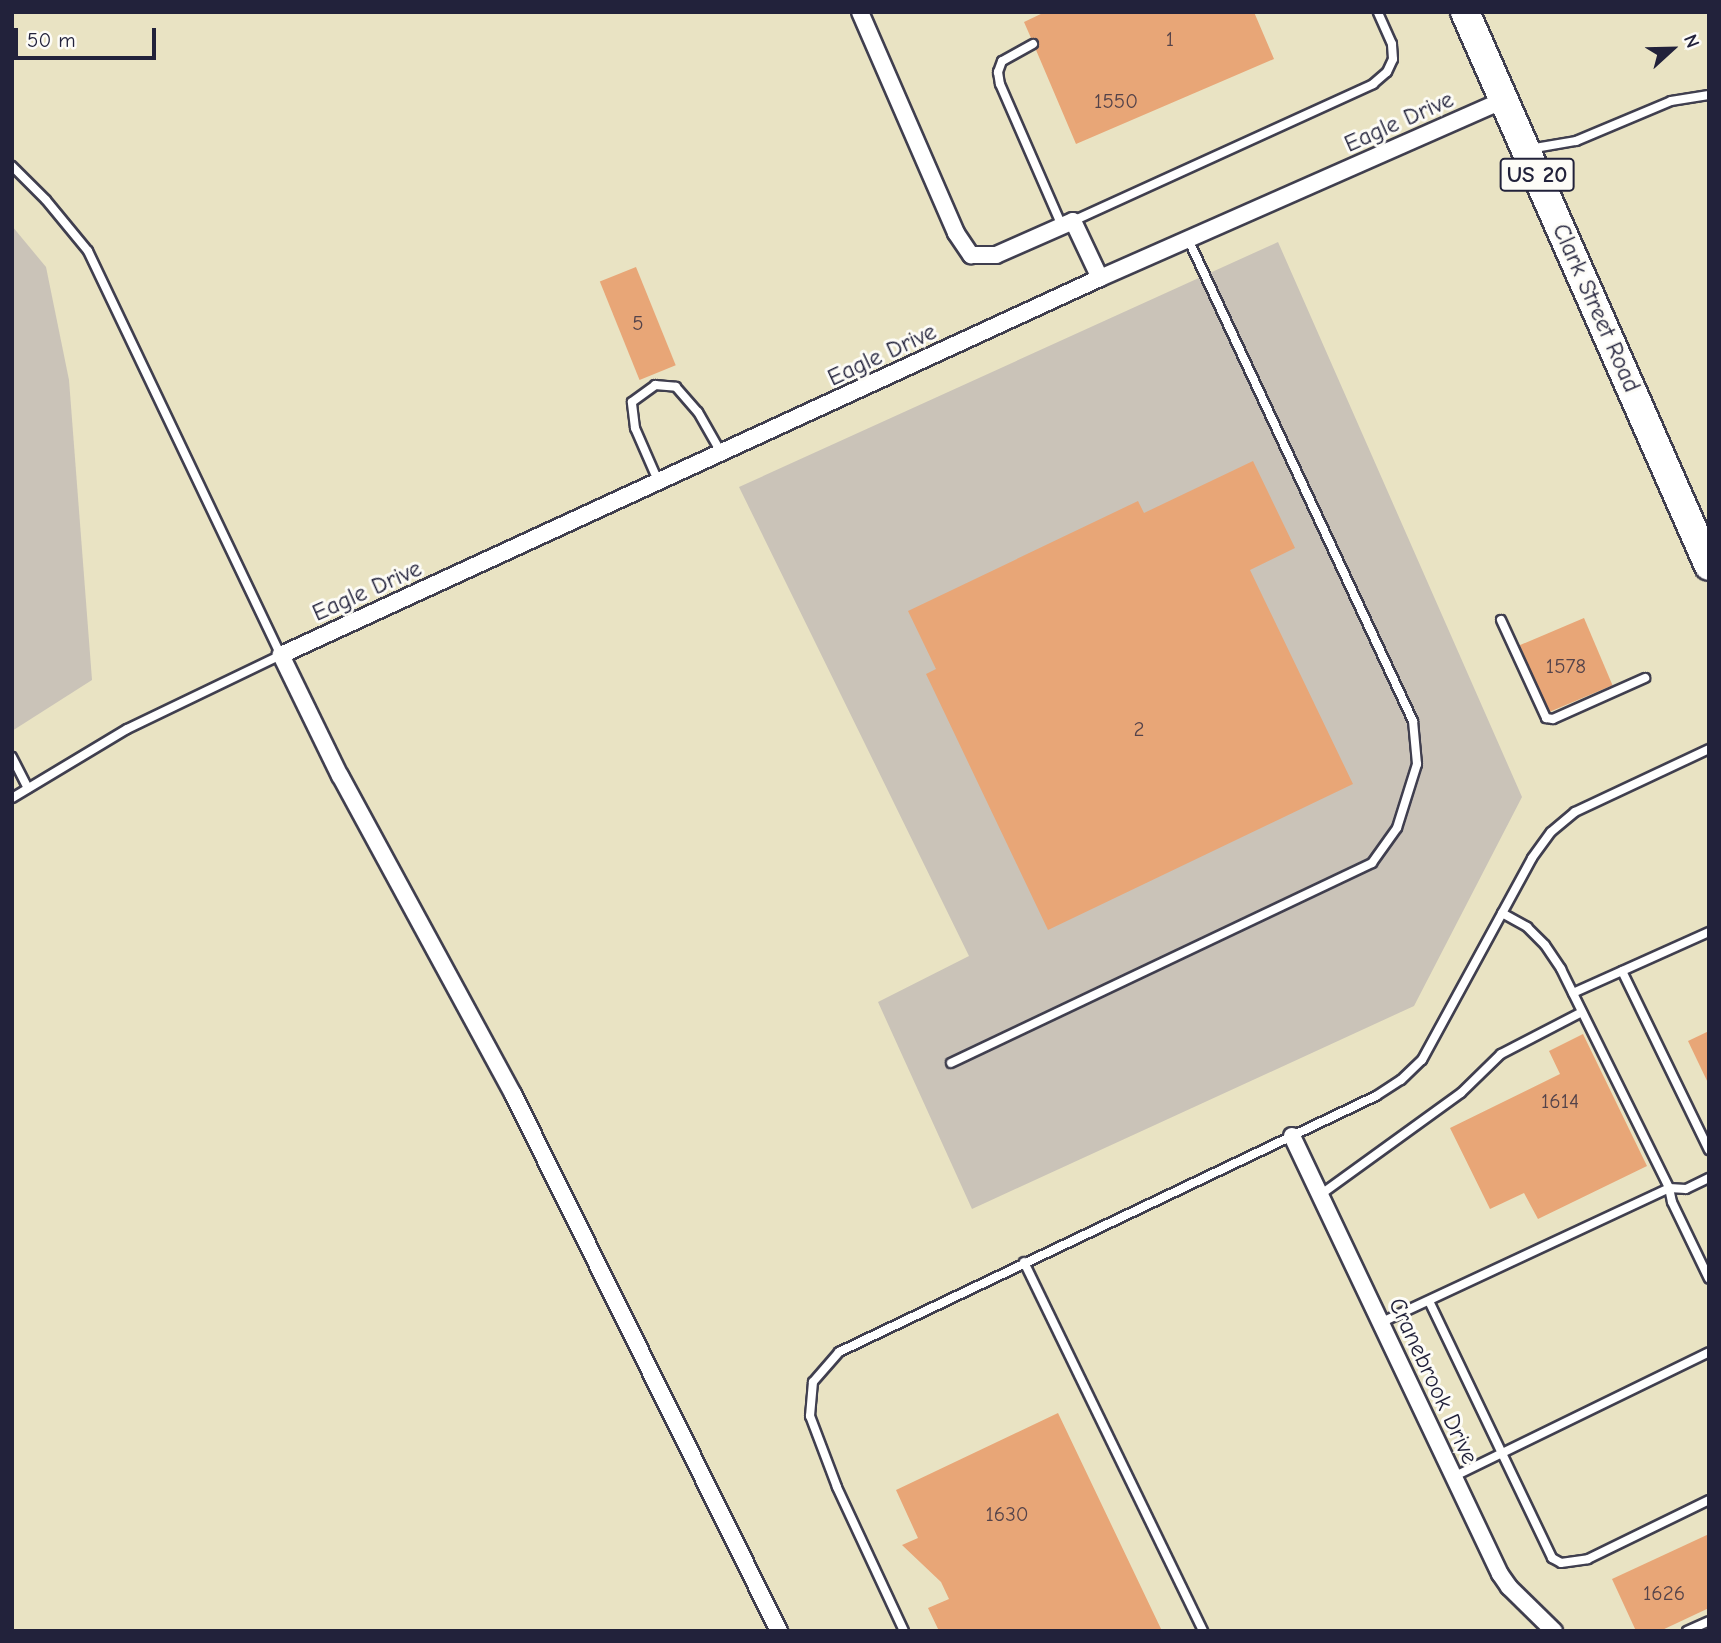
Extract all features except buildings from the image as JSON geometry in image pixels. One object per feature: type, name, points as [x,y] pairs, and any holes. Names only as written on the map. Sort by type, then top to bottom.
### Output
[{"type":"highway","name":"Clark Street Road","points":[[1465,12],[1709,566]]},
{"type":"street","points":[[860,12],[956,233],[971,255],[996,255],[1068,223],[1100,278]]},
{"type":"street","name":"Eagle Drive","points":[[281,655],[1100,278],[1504,100]]},
{"type":"street","points":[[281,655],[340,776],[513,1094],[779,1631]]},
{"type":"street","name":"Cranebrook Drive","points":[[1292,1136],[1500,1574],[1554,1631]]},
{"type":"lane","points":[[1033,44],[1002,61],[998,72],[1000,84],[1068,223],[1373,84],[1387,72],[1393,59],[1392,44],[1378,12]]},
{"type":"lane","points":[[1526,149],[1576,141],[1671,101],[1709,95]]},
{"type":"lane","points":[[12,166],[46,200],[88,251],[281,655],[127,729],[12,798]]},
{"type":"lane","points":[[951,1063],[1372,863],[1396,828],[1417,764],[1413,720],[1189,241]]},
{"type":"lane","points":[[659,482],[635,428],[632,402],[655,385],[676,387],[698,412],[722,454]]},
{"type":"lane","points":[[1501,620],[1546,718],[1553,719],[1645,678]]},
{"type":"lane","points":[[904,1631],[837,1487],[810,1416],[813,1382],[839,1352],[1376,1096],[1401,1080],[1422,1060],[1544,841],[1575,812],[1709,749]]},
{"type":"lane","points":[[12,757],[28,788]]},
{"type":"lane","points":[[1502,913],[1527,927],[1545,945],[1573,993],[1670,1188],[1672,1202],[1709,1279]]},
{"type":"lane","points":[[1573,993],[1709,932]]},
{"type":"lane","points":[[1622,971],[1709,1150]]},
{"type":"lane","points":[[1320,1195],[1461,1093],[1501,1054],[1582,1012]]},
{"type":"lane","points":[[1380,1323],[1670,1188],[1686,1189],[1709,1178]]},
{"type":"lane","points":[[1024,1262],[1203,1631]]},
{"type":"lane","points":[[1429,1301],[1552,1558],[1561,1563],[1588,1559],[1709,1500]]},
{"type":"lane","points":[[1453,1477],[1709,1352]]},
{"type":"lane","points":[[1687,1631],[1709,1621]]},
{"type":"shaded area","points":[[12,226],[46,267],[69,380],[92,680],[12,731]]},
{"type":"shaded area","points":[[1278,242],[1522,797],[1414,1006],[972,1209],[878,1002],[969,956],[739,487]]}]
